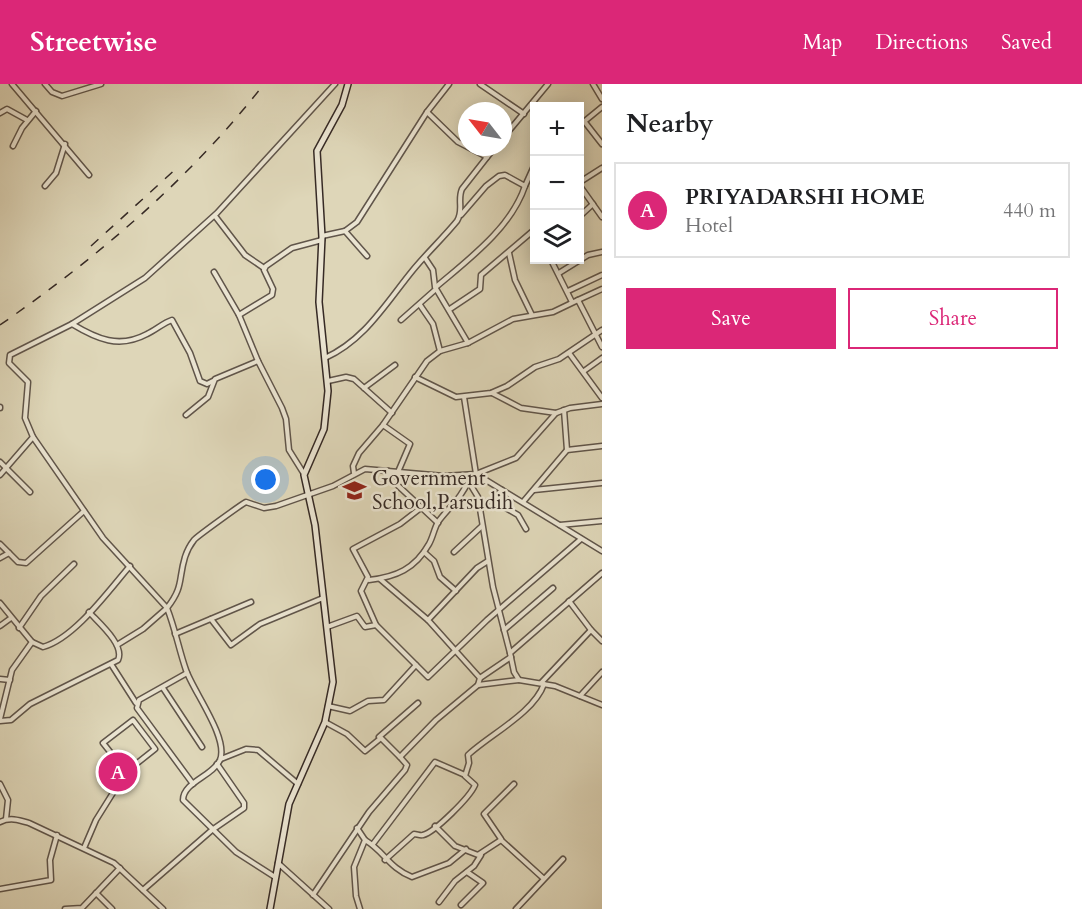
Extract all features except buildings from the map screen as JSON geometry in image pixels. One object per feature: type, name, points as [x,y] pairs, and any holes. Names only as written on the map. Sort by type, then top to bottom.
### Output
[{"type":"main road","points":[[270,909],[289,804],[325,722],[333,682],[315,525],[304,475],[324,429],[328,381],[319,302],[322,238],[317,151],[342,105],[348,84]]},
{"type":"street","points":[[12,84],[89,175]]},
{"type":"street","points":[[45,84],[52,92],[62,96],[98,84]]},
{"type":"street","points":[[143,890],[212,830],[245,806],[219,762],[221,753],[214,722],[187,673],[167,608],[103,538],[33,437],[25,418],[28,382],[9,363],[8,359],[13,351],[72,324],[146,278],[215,216],[335,84]]},
{"type":"street","points":[[264,268],[292,248],[345,231],[357,222],[427,112],[449,84]]},
{"type":"street","points":[[480,84],[524,115]]},
{"type":"street","points":[[512,128],[548,84]]},
{"type":"street","points":[[593,84],[602,99]]},
{"type":"street","points":[[602,107],[584,121],[602,144]]},
{"type":"street","points":[[0,113],[7,109],[27,120]]},
{"type":"street","points":[[13,146],[27,120],[36,111]]},
{"type":"street","points":[[427,112],[458,142],[487,157],[459,195],[461,215]]},
{"type":"street","points":[[45,186],[56,172],[65,144]]},
{"type":"street","points":[[584,181],[602,168]]},
{"type":"street","points":[[325,358],[349,345],[363,332],[486,186],[499,176],[505,175],[525,186]]},
{"type":"street","points":[[401,320],[470,258],[509,216],[517,206],[530,175]]},
{"type":"street","points":[[584,191],[600,210],[602,217]]},
{"type":"street","points":[[584,212],[593,204]]},
{"type":"street","points":[[215,216],[245,255],[264,268],[273,289],[272,295],[239,315]]},
{"type":"street","points":[[345,231],[367,256]]},
{"type":"street","points":[[450,309],[480,289],[481,275],[530,235]]},
{"type":"street","points":[[559,273],[588,255],[602,252]]},
{"type":"street","points":[[509,253],[515,280],[532,315]]},
{"type":"street","points":[[425,258],[433,270],[436,288],[468,343]]},
{"type":"street","points":[[553,264],[572,302]]},
{"type":"street","points":[[214,272],[239,315],[286,419],[287,442],[292,459],[304,475]]},
{"type":"street","points":[[568,291],[602,274]]},
{"type":"street","points":[[354,473],[354,460],[392,412],[427,361],[440,351],[468,343],[498,325],[532,315],[553,312],[602,289]]},
{"type":"street","points":[[579,300],[602,346]]},
{"type":"street","points":[[420,305],[433,324],[440,351]]},
{"type":"street","points":[[72,324],[98,339],[111,342],[136,339],[172,320],[190,353],[200,381],[207,384],[258,361]]},
{"type":"street","points":[[415,377],[447,394],[464,397],[491,393],[507,386],[535,367],[569,352],[594,333],[602,330]]},
{"type":"street","points":[[569,352],[602,398]]},
{"type":"street","points":[[584,371],[602,358]]},
{"type":"street","points":[[364,388],[395,365]]},
{"type":"street","points":[[328,381],[346,377],[364,388],[392,412]]},
{"type":"street","points":[[186,415],[208,397],[213,381]]},
{"type":"street","points":[[491,393],[521,408],[556,413]]},
{"type":"street","points":[[464,397],[476,474],[602,551]]},
{"type":"street","points":[[117,645],[143,629],[167,608],[180,589],[185,556],[200,534],[218,525],[246,502],[268,508],[308,496],[333,486],[354,473],[373,468],[466,478],[516,458],[556,413],[602,404]]},
{"type":"street","points":[[564,410],[567,450]]},
{"type":"street","points":[[382,425],[410,444],[398,472]]},
{"type":"street","points":[[0,475],[33,437]]},
{"type":"street","points":[[523,502],[567,450],[602,446]]},
{"type":"street","points":[[0,462],[30,492]]},
{"type":"street","points":[[388,471],[392,480],[438,523]]},
{"type":"street","points":[[466,478],[480,506],[498,611],[514,672],[519,680]]},
{"type":"street","points":[[466,478],[461,495],[438,523],[424,552],[406,570],[396,576],[369,580],[361,591],[376,625],[428,677],[498,611],[581,539]]},
{"type":"street","points":[[533,490],[602,483]]},
{"type":"street","points":[[480,506],[492,500],[502,490]]},
{"type":"street","points":[[492,500],[518,515],[526,529]]},
{"type":"street","points":[[369,580],[353,547],[400,524],[422,507]]},
{"type":"street","points":[[0,544],[18,562],[26,563],[84,511]]},
{"type":"street","points":[[559,525],[602,521]]},
{"type":"street","points":[[454,552],[482,525]]},
{"type":"street","points":[[424,552],[434,561],[440,577],[456,591]]},
{"type":"street","points":[[0,558],[9,553]]},
{"type":"street","points":[[428,620],[477,568],[488,561]]},
{"type":"street","points":[[19,628],[41,596],[74,564]]},
{"type":"street","points":[[0,603],[32,642],[39,646],[48,646],[89,612],[130,566]]},
{"type":"street","points":[[478,686],[480,678],[511,655],[602,573]]},
{"type":"street","points":[[380,579],[428,620],[480,678]]},
{"type":"street","points":[[504,630],[553,588]]},
{"type":"street","points":[[211,620],[231,645],[260,624],[323,598]]},
{"type":"street","points":[[569,601],[602,641]]},
{"type":"street","points":[[175,634],[251,602]]},
{"type":"street","points":[[32,642],[12,670],[0,720],[11,720],[30,704],[111,664],[120,657],[117,645],[89,612]]},
{"type":"street","points":[[327,627],[357,616],[364,627],[376,625]]},
{"type":"street","points":[[0,626],[11,618]]},
{"type":"street","points":[[465,775],[469,763],[468,755],[538,696],[542,684],[591,630]]},
{"type":"street","points":[[111,664],[136,704],[193,784]]},
{"type":"street","points":[[328,706],[350,711],[368,701],[384,700],[416,665]]},
{"type":"street","points":[[580,696],[602,672]]},
{"type":"street","points":[[136,704],[187,673]]},
{"type":"street","points":[[0,679],[10,680]]},
{"type":"street","points":[[400,756],[436,720],[478,686],[519,680],[542,684],[602,705]]},
{"type":"street","points":[[163,688],[202,747]]},
{"type":"street","points":[[325,722],[347,734],[365,751],[418,703]]},
{"type":"street","points":[[84,848],[96,820],[126,772],[155,749],[133,720],[103,743],[126,772]]},
{"type":"street","points":[[313,895],[357,828],[407,767],[400,756],[379,737]]},
{"type":"street","points":[[275,877],[252,864],[212,830],[183,800],[185,792],[219,762],[246,749],[258,750],[298,783]]},
{"type":"street","points":[[373,844],[435,762],[465,775],[474,783],[474,788],[435,826],[423,835],[414,834],[385,860]]},
{"type":"street","points":[[0,784],[9,800],[6,819]]},
{"type":"street","points":[[514,784],[484,814],[501,840],[543,878]]},
{"type":"street","points":[[0,822],[6,819],[29,823],[120,867],[163,909]]},
{"type":"street","points":[[435,826],[455,846],[481,854]]},
{"type":"street","points":[[357,828],[365,840],[373,844],[385,860],[405,875],[419,877],[449,863],[466,849]]},
{"type":"street","points":[[0,890],[51,880],[50,860],[57,835]]},
{"type":"street","points":[[360,909],[356,896],[354,867],[365,840]]},
{"type":"street","points":[[439,902],[481,854],[501,840]]},
{"type":"street","points":[[516,909],[563,859]]},
{"type":"street","points":[[278,863],[329,909]]},
{"type":"street","points":[[65,909],[82,908],[120,867]]},
{"type":"street","points":[[461,905],[483,883],[467,872]]},
{"type":"street","points":[[96,893],[112,909]]},
{"type":"railway","points":[[0,325],[72,272],[141,215],[205,152],[264,84]]},
{"type":"railway","points":[[91,246],[178,167]]},
{"type":"place","name":"Government School,Parsudih","points":[[354,490]]},
{"type":"place","name":"PRIYADARSHI HOME","points":[[118,772]]}]
